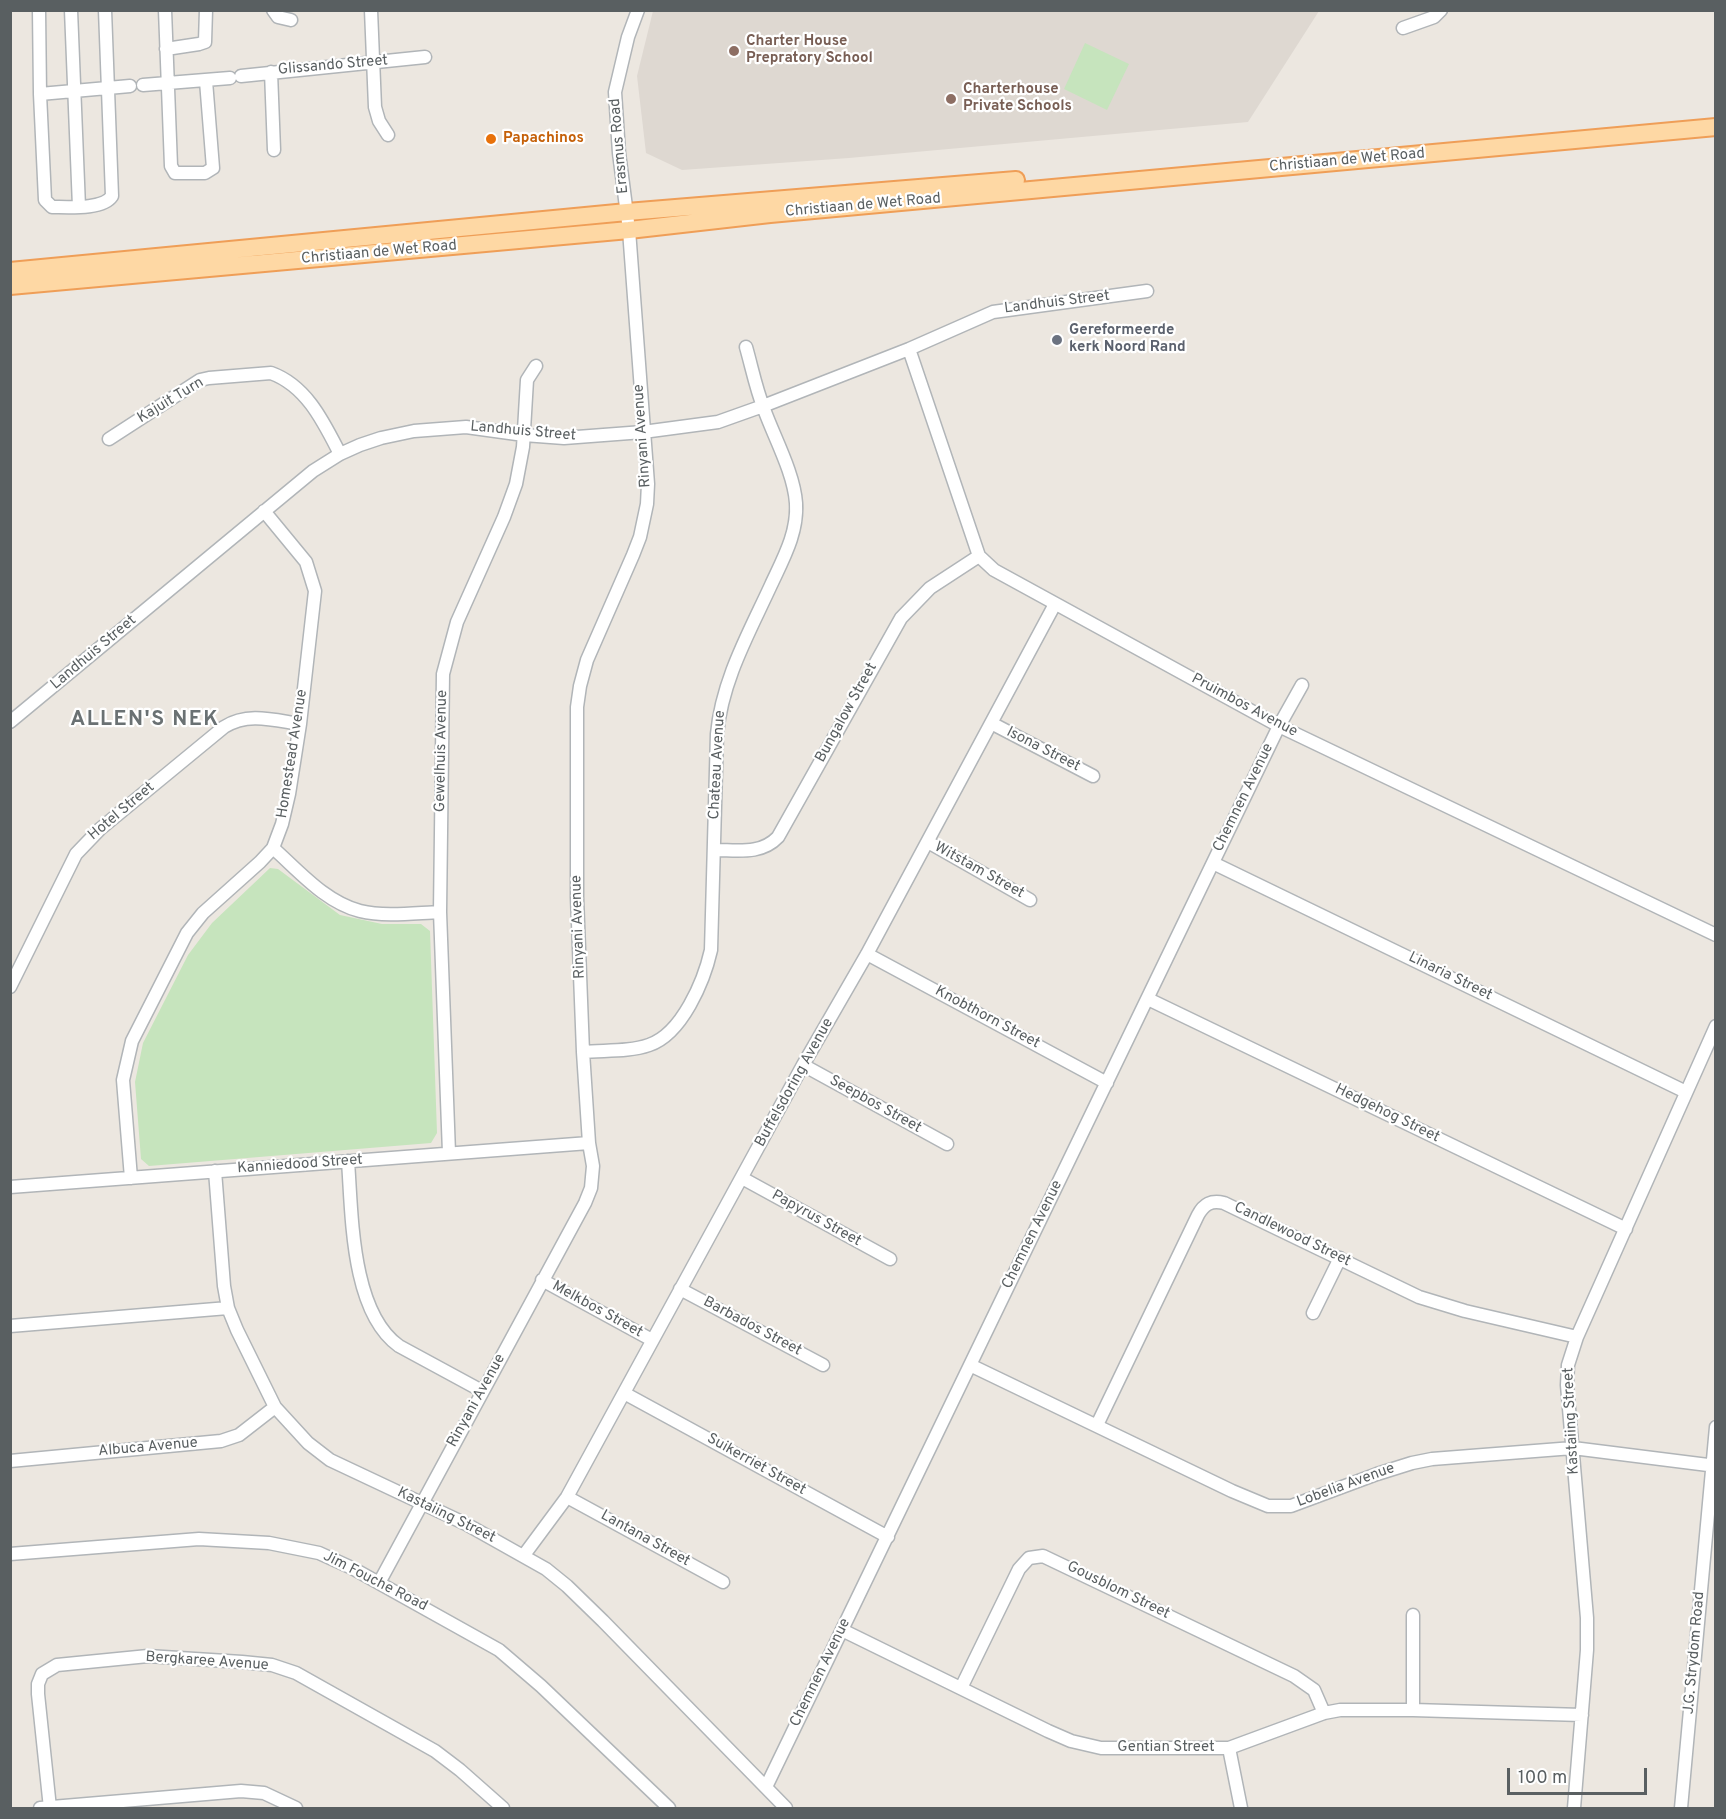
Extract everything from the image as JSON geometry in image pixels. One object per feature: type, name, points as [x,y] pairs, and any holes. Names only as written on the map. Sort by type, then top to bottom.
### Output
[{"type":"main road","name":"Christiaan de Wet Road","points":[[10,271],[627,212],[1001,181],[1716,116]]},
{"type":"main road","name":"Christiaan de Wet Road","points":[[10,286],[1716,127]]},
{"type":"street","points":[[39,10],[45,200],[52,207],[103,204],[109,202],[112,196],[105,10]]},
{"type":"street","points":[[71,10],[79,207]]},
{"type":"street","points":[[165,10],[171,169],[175,173],[204,173],[211,170],[213,165],[206,81]]},
{"type":"street","points":[[166,49],[205,42],[206,10]]},
{"type":"street","points":[[273,10],[278,17],[291,20]]},
{"type":"street","points":[[371,10],[376,114],[388,135]]},
{"type":"street","name":"Erasmus Road","points":[[629,230],[619,153],[615,92],[628,37],[638,10]]},
{"type":"street","points":[[1403,28],[1434,17],[1441,10]]},
{"type":"street","name":"Glissando Street","points":[[40,94],[206,81],[271,72],[425,57]]},
{"type":"street","points":[[271,72],[274,150]]},
{"type":"street","name":"Rinyani Avenue","points":[[379,1583],[585,1203],[591,1188],[593,1166],[589,1143],[578,897],[577,707],[587,660],[633,555],[644,520],[648,484],[629,230]]},
{"type":"street","name":"Landhuis Street","points":[[10,722],[313,471],[340,454],[381,438],[414,430],[466,427],[564,438],[643,432],[718,422],[909,349],[982,316],[1001,310],[1147,291]]},
{"type":"street","name":"Chateau Avenue","points":[[584,1052],[648,1046],[665,1037],[683,1016],[699,987],[711,950],[717,734],[722,702],[733,668],[787,551],[795,520],[796,504],[791,481],[763,406],[746,347]]},
{"type":"street","points":[[909,349],[979,556]]},
{"type":"street","name":"Gewelhuis Avenue","points":[[449,1153],[440,912],[443,674],[456,622],[516,484],[524,435],[527,380],[536,366]]},
{"type":"street","name":"Kajuit Turn","points":[[110,439],[201,380],[271,373],[296,388],[316,409],[340,454]]},
{"type":"street","name":"Homestead Avenue","points":[[130,1178],[123,1080],[126,1059],[134,1036],[187,933],[203,913],[273,848],[286,808],[300,724],[315,591],[306,562],[264,511]]},
{"type":"street","name":"Pruimbos Avenue","points":[[979,556],[994,570],[1279,726],[1716,935]]},
{"type":"street","name":"Bungalow Street","points":[[715,850],[760,849],[770,845],[778,837],[901,618],[930,588],[979,556]]},
{"type":"street","name":"Buffelsdoring Avenue","points":[[524,1555],[567,1497],[680,1288],[993,724],[1055,604]]},
{"type":"street","name":"Chemnen Avenue","points":[[766,1787],[1279,726],[1302,685]]},
{"type":"street","name":"Hotel Street","points":[[10,987],[76,854],[95,834],[235,720],[250,718],[300,724]]},
{"type":"street","name":"Isona Street","points":[[993,724],[1093,776]]},
{"type":"street","name":"Witstam Street","points":[[928,842],[1030,900]]},
{"type":"street","points":[[273,848],[322,892],[344,906],[371,913],[440,912]]},
{"type":"street","name":"Linaria Street","points":[[1213,863],[1686,1092]]},
{"type":"street","name":"Knobthorn Street","points":[[867,954],[1107,1083]]},
{"type":"street","name":"Hedgehog Street","points":[[1148,999],[1626,1229]]},
{"type":"street","name":"Kastaiing Street","points":[[1574,1809],[1587,1618],[1567,1373],[1570,1354],[1716,1026]]},
{"type":"street","name":"Seepbos Street","points":[[803,1065],[947,1144]]},
{"type":"street","name":"Kanniedood Street","points":[[10,1187],[589,1143]]},
{"type":"street","points":[[348,1161],[358,1269],[363,1287],[380,1325],[389,1339],[399,1346],[482,1391]]},
{"type":"street","name":"Kastaiing Street","points":[[215,1171],[224,1286],[228,1308],[247,1353],[275,1407],[308,1443],[330,1460],[480,1531],[546,1569],[567,1586],[786,1809]]},
{"type":"street","name":"Papyrus Street","points":[[742,1178],[890,1259]]},
{"type":"street","name":"Candlewood Street","points":[[1097,1425],[1198,1215],[1206,1204],[1224,1203],[1419,1297],[1439,1304],[1577,1337]]},
{"type":"street","points":[[1313,1313],[1340,1258]]},
{"type":"street","name":"Melkbos Street","points":[[542,1280],[652,1340]]},
{"type":"street","name":"Barbados Street","points":[[680,1288],[823,1365]]},
{"type":"street","points":[[10,1326],[228,1308]]},
{"type":"street","name":"Lobelia Avenue","points":[[970,1365],[1257,1503],[1279,1507],[1310,1500],[1377,1474],[1432,1459],[1573,1448],[1714,1466]]},
{"type":"street","name":"Suikerriet Street","points":[[624,1393],[888,1537]]},
{"type":"street","name":"Albuca Avenue","points":[[10,1461],[221,1441],[239,1435],[275,1407]]},
{"type":"street","name":"J.G. Strydom Road","points":[[1682,1809],[1716,1427]]},
{"type":"street","name":"Lantana Street","points":[[567,1497],[723,1582]]},
{"type":"street","name":"Jim Fouche Road","points":[[10,1554],[183,1540],[241,1541],[291,1546],[314,1551],[352,1568],[482,1639],[518,1665],[669,1809]]},
{"type":"street","name":"Gousblom Street","points":[[961,1688],[1019,1569],[1029,1558],[1043,1556],[1294,1676],[1314,1690],[1324,1713]]},
{"type":"street","points":[[1413,1615],[1413,1710]]},
{"type":"street","name":"Gentian Street","points":[[842,1630],[1048,1731],[1101,1749],[1229,1748],[1324,1713],[1340,1710],[1582,1714]]},
{"type":"street","name":"Bergkaree Avenue","points":[[45,1808],[38,1694],[38,1684],[42,1674],[57,1665],[160,1656],[272,1665],[296,1673],[435,1751],[503,1809]]},
{"type":"street","points":[[1229,1748],[1241,1809]]},
{"type":"street","points":[[45,1808],[241,1791],[264,1793],[296,1809]]},
{"type":"shaded area","name":"Charterhouse Private Schools","points":[[653,11],[1319,11],[1248,122],[849,158],[682,170],[646,153],[637,76]]},
{"type":"green space","points":[[1085,43],[1129,64],[1107,110],[1064,89]]},
{"type":"green space","points":[[270,868],[278,869],[340,915],[382,924],[421,924],[430,931],[437,1133],[431,1143],[149,1166],[141,1159],[135,1082],[143,1043],[188,955],[212,923]]},
{"type":"place","name":"Charter House Prepratory School","points":[[734,51]]},
{"type":"place","name":"Charterhouse Private Schools","points":[[951,99]]},
{"type":"place","name":"Papachinos","points":[[491,139]]},
{"type":"place","name":"Gereformeerde kerk Noord Rand","points":[[1057,340]]},
{"type":"district","name":"ALLEN'S NEK","points":[[145,721]]}]
